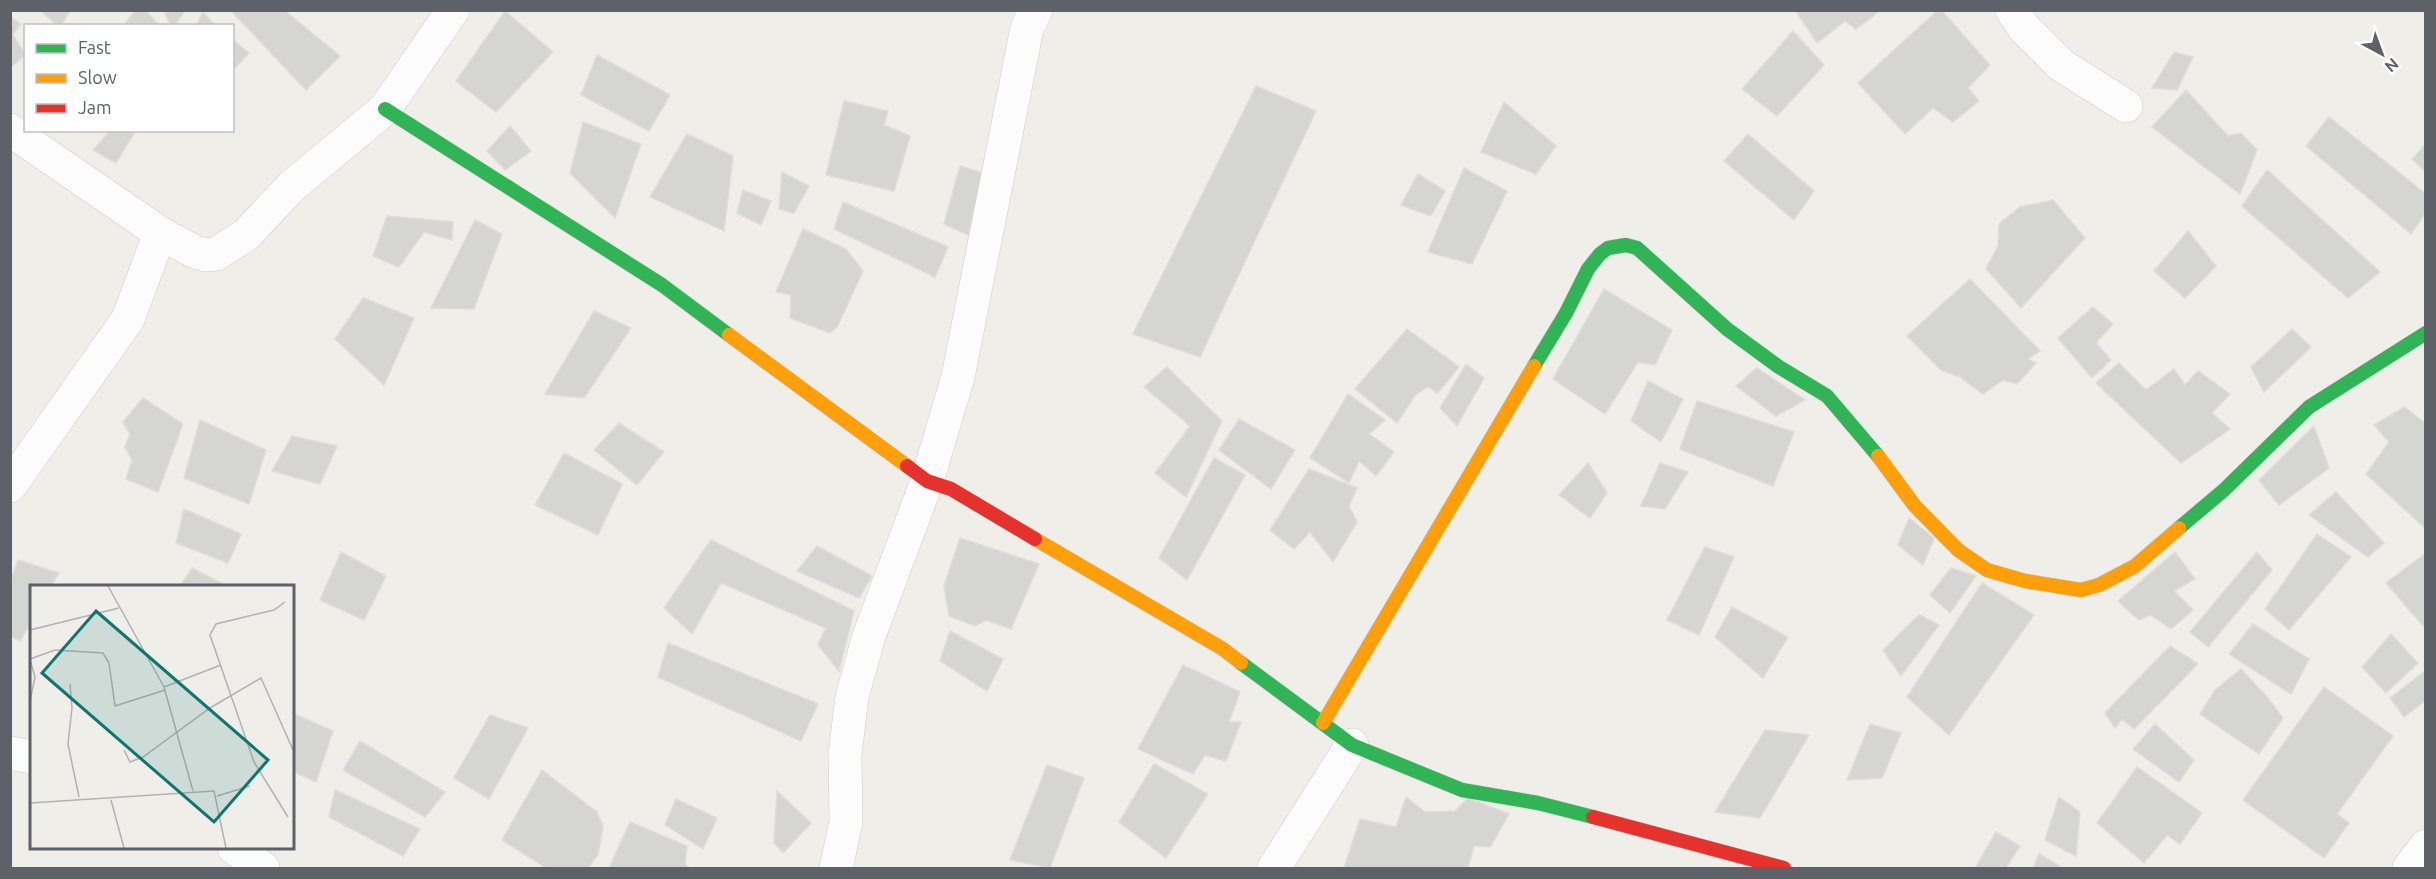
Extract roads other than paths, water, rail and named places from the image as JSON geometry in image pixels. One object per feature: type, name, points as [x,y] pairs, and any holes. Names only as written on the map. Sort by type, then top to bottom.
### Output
[{"type":"street","points":[[10,130],[160,233],[195,252],[206,255],[216,254],[246,235],[292,186],[385,109],[453,10]]},
{"type":"street","points":[[836,868],[846,822],[845,755],[852,697],[869,636],[927,481],[958,377],[1027,28],[1036,10]]},
{"type":"street","points":[[2012,10],[2024,28],[2061,65],[2126,106]]},
{"type":"street","points":[[385,109],[662,285],[927,481],[951,489],[1223,649],[1352,745],[1462,790],[1538,804],[1784,868]]},
{"type":"street","points":[[10,486],[128,319],[160,233]]},
{"type":"street","points":[[1323,723],[1566,313],[1588,269],[1608,248],[1626,245],[1637,248],[1727,329],[1779,367],[1827,396],[1882,462],[1914,505],[1958,550],[1988,570],[2025,581],[2081,590],[2099,585],[2135,566],[2224,490],[2309,407],[2426,333]]},
{"type":"street","points":[[1274,868],[1352,745]]},
{"type":"street","points":[[10,753],[30,757]]},
{"type":"street","points":[[2409,868],[2426,846]]},
{"type":"street","points":[[235,849],[263,868]]}]
